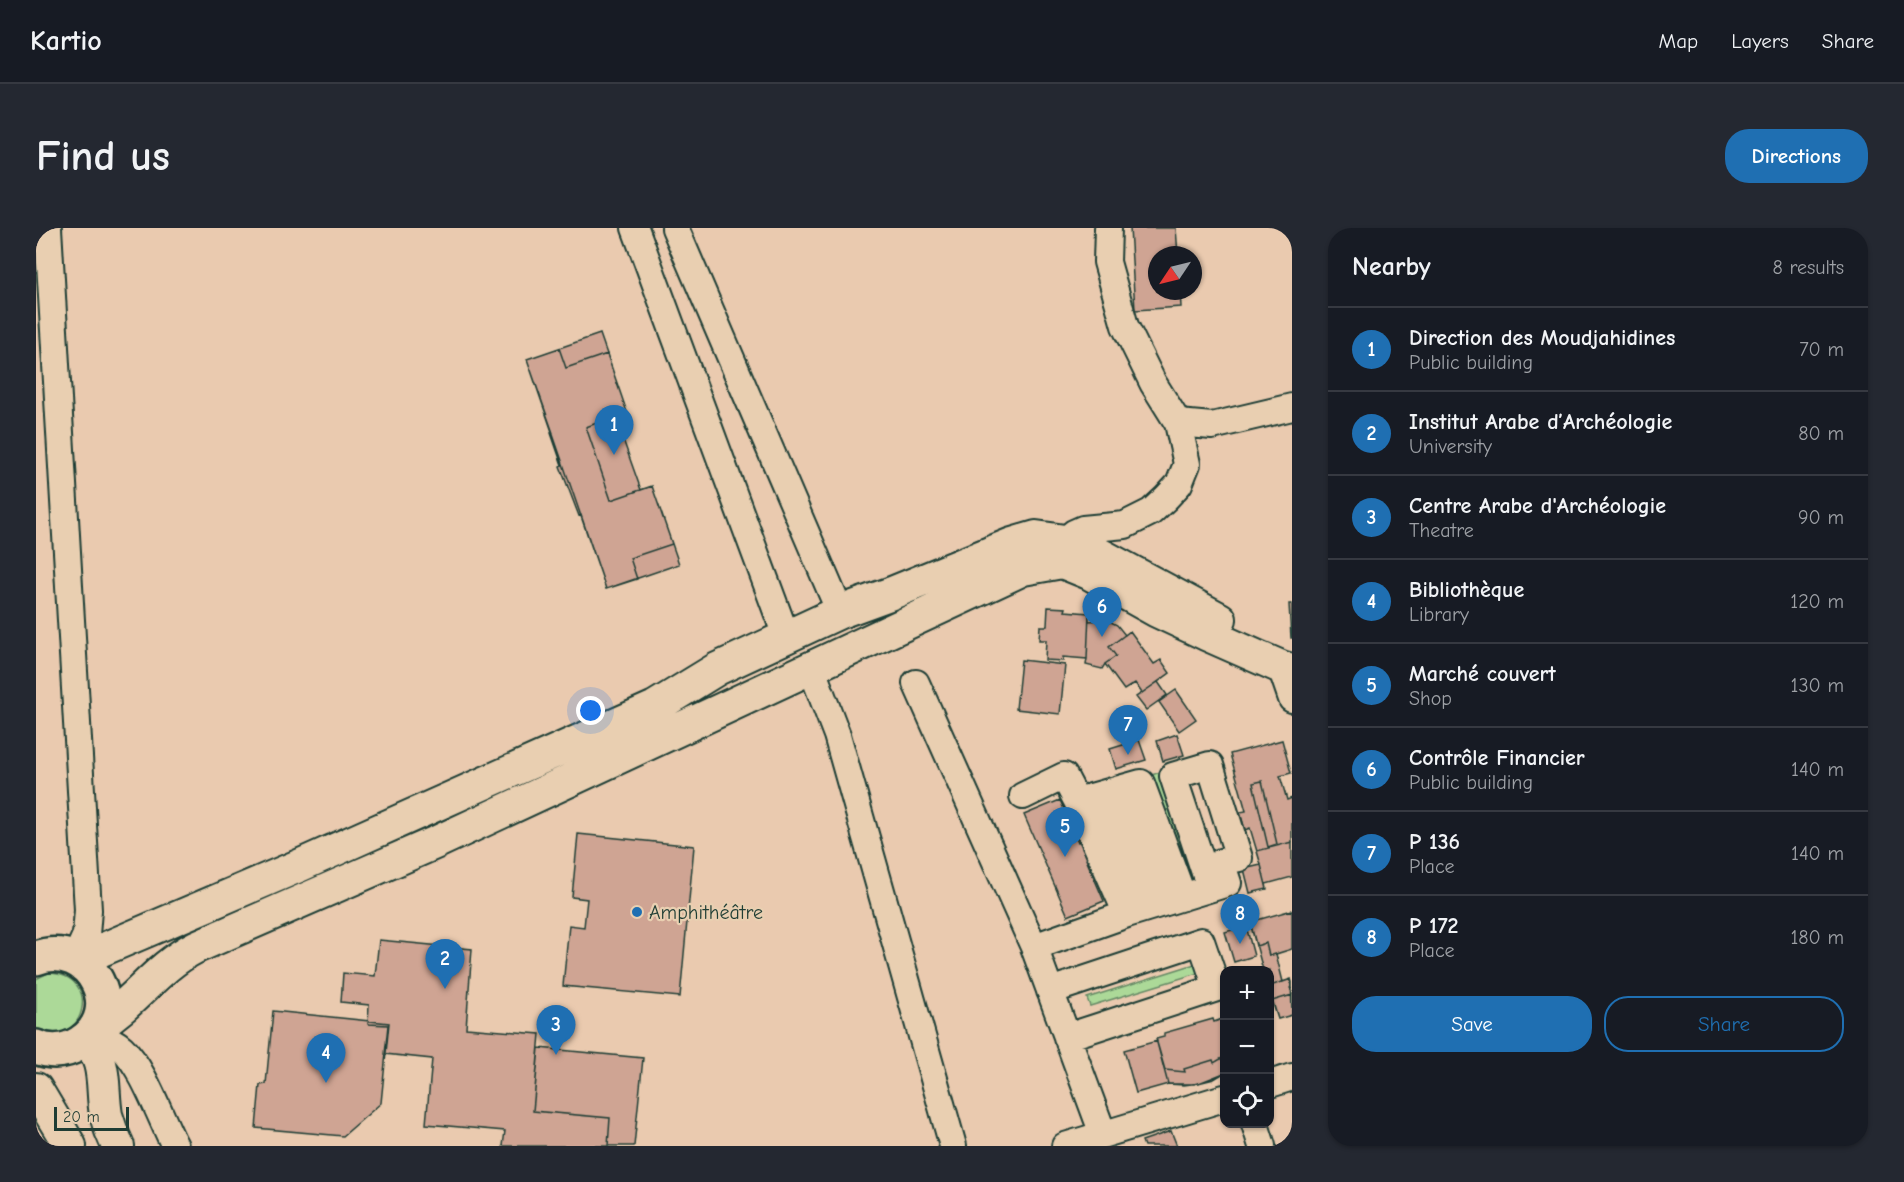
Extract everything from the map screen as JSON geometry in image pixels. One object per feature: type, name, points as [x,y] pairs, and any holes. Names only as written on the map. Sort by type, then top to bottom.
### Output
[{"type":"highway","points":[[36,1047],[59,1051],[74,1047],[92,1033],[102,1013],[99,983],[90,970],[76,960],[54,954],[38,953]]},
{"type":"main road","points":[[76,960],[301,866],[655,707],[717,669],[840,612],[1012,544],[1036,537],[1064,552]]},
{"type":"main road","points":[[118,1146],[107,1116],[101,1061],[92,1033],[127,1005],[161,969],[196,947],[437,842],[811,667],[1064,552],[1090,549],[1238,629],[1278,646],[1288,662]]},
{"type":"main road","points":[[36,1089],[70,1146]]},
{"type":"street","points":[[48,228],[88,910],[86,935],[76,960]]},
{"type":"street","points":[[635,228],[786,636]]},
{"type":"street","points":[[675,228],[840,612]]},
{"type":"street","points":[[1064,552],[1074,532],[1083,528],[1125,525],[1151,512],[1179,484],[1187,464],[1178,423],[1153,382],[1125,326],[1107,262],[1108,228]]},
{"type":"street","points":[[1178,423],[1212,426],[1292,407]]},
{"type":"street","points":[[1288,662],[1292,699]]},
{"type":"street","points":[[811,667],[837,735],[953,1146]]},
{"type":"street","points":[[916,683],[1034,948],[1103,1134]]},
{"type":"street","points":[[1023,796],[1064,776],[1096,796],[1154,906]]},
{"type":"street","points":[[1096,796],[1141,783],[1154,906]]},
{"type":"street","points":[[1034,948],[1210,888]]},
{"type":"street","points":[[1050,991],[1201,941],[1217,988],[1067,1038]]},
{"type":"street","points":[[92,1033],[110,1040],[129,1055],[175,1146]]},
{"type":"street","points":[[1274,1082],[1292,1077]]},
{"type":"street","points":[[1065,1146],[1220,1099]]},
{"type":"street","points":[[1256,1128],[1262,1146]]},
{"type":"green space","points":[[1160,772],[1198,879],[1190,881],[1152,775]]},
{"type":"green space","points":[[1195,964],[1198,973],[1090,1006],[1087,998]]},
{"type":"green space","points":[[48,973],[66,977],[77,986],[82,998],[81,1011],[76,1022],[66,1031],[53,1033],[36,1028],[36,979]]},
{"type":"building","points":[[1130,228],[1176,228],[1177,246],[1148,246],[1148,300],[1181,300],[1181,307],[1135,310]]},
{"type":"building","points":[[600,334],[627,412],[615,417],[641,490],[652,486],[679,564],[606,589],[581,515],[579,516],[560,466],[562,465],[551,433],[553,433],[527,359]]},
{"type":"building","points":[[559,348],[566,368],[607,354],[627,412],[586,427],[611,500],[652,486],[672,544],[630,558],[637,579],[606,589],[527,359]]},
{"type":"building","points":[[1289,604],[1292,604],[1292,638],[1291,638]]},
{"type":"building","points":[[1048,607],[1089,613],[1087,659],[1063,657],[1063,661],[1045,660],[1046,640],[1039,640],[1040,626],[1047,626]]},
{"type":"building","points":[[1048,607],[1089,613],[1089,621],[1111,622],[1117,625],[1125,635],[1130,631],[1154,664],[1161,660],[1170,673],[1158,682],[1167,695],[1146,710],[1136,697],[1142,693],[1135,683],[1124,690],[1105,664],[1102,669],[1086,665],[1087,659],[1063,657],[1063,661],[1045,660],[1046,640],[1039,640],[1040,626],[1047,626]]},
{"type":"building","points":[[1130,631],[1154,664],[1161,660],[1170,673],[1142,693],[1135,683],[1124,690],[1105,664],[1116,656],[1109,647]]},
{"type":"building","points":[[1021,660],[1065,665],[1060,714],[1016,709]]},
{"type":"building","points":[[1158,682],[1167,695],[1146,710],[1136,697]]},
{"type":"building","points":[[1176,690],[1196,719],[1179,731],[1159,702]]},
{"type":"building","points":[[1177,734],[1184,755],[1163,761],[1157,741]]},
{"type":"building","points":[[1139,740],[1146,760],[1116,769],[1110,749]]},
{"type":"building","points":[[1282,740],[1291,773],[1280,776],[1287,800],[1292,798],[1292,877],[1266,884],[1267,889],[1250,893],[1244,869],[1261,865],[1250,828],[1245,830],[1240,812],[1246,811],[1230,754]]},
{"type":"building","points":[[1262,781],[1277,844],[1268,847],[1253,783]]},
{"type":"building","points":[[1060,800],[1078,842],[1085,839],[1092,856],[1086,859],[1104,901],[1068,916],[1024,815]]},
{"type":"building","name":"Amphithéâtre","points":[[578,834],[694,846],[680,997],[563,986],[569,925],[584,927],[587,899],[572,897]]},
{"type":"building","points":[[1292,842],[1292,877],[1266,884],[1267,889],[1250,893],[1244,869],[1261,865],[1257,851]]},
{"type":"building","points":[[1261,865],[1267,889],[1250,893],[1244,869]]},
{"type":"building","points":[[1292,910],[1292,949],[1276,954],[1283,982],[1291,979],[1292,982],[1292,1015],[1278,1019],[1274,1006],[1274,966],[1262,966],[1250,922]]},
{"type":"building","points":[[1292,910],[1292,949],[1269,956],[1266,943],[1256,946],[1250,922]]},
{"type":"building","points":[[1246,926],[1254,956],[1234,962],[1225,932]]},
{"type":"building","points":[[379,940],[472,949],[466,1028],[540,1034],[533,1111],[610,1118],[608,1146],[503,1146],[505,1131],[426,1124],[432,1059],[385,1054],[388,1025],[368,1024],[369,1005],[341,1002],[343,973],[375,976]]},
{"type":"building","points":[[1291,979],[1292,1015],[1278,1019],[1274,1006],[1274,985]]},
{"type":"building","points":[[1292,995],[1292,1015],[1278,1019],[1274,1000]]},
{"type":"building","points":[[273,1011],[389,1023],[381,1103],[343,1136],[256,1128],[260,1085],[266,1084]]},
{"type":"building","points":[[1213,1019],[1214,1022],[1220,1020],[1220,1059],[1214,1063],[1213,1060],[1184,1069],[1185,1072],[1165,1070],[1156,1039],[1164,1037],[1164,1033]]},
{"type":"building","points":[[1213,1019],[1214,1022],[1220,1020],[1220,1075],[1194,1084],[1168,1084],[1156,1039],[1164,1037],[1164,1033]]},
{"type":"building","points":[[1213,1019],[1214,1022],[1220,1020],[1220,1075],[1199,1083],[1168,1084],[1136,1093],[1124,1050],[1157,1041],[1156,1039],[1164,1037],[1164,1033]]},
{"type":"building","points":[[539,1048],[643,1058],[634,1146],[608,1146],[610,1118],[533,1111]]},
{"type":"building","points":[[1171,1131],[1177,1146],[1144,1146],[1142,1141]]},
{"type":"place","name":"Direction des Moudjahidines","points":[[614,455]]},
{"type":"place","name":"Contrôle Financier","points":[[1102,637]]},
{"type":"place","name":"P 136","points":[[1128,755]]},
{"type":"place","name":"Marché couvert","points":[[1065,857]]},
{"type":"place","name":"Amphithéâtre","points":[[637,912]]},
{"type":"place","name":"P 172","points":[[1240,944]]},
{"type":"place","name":"Institut Arabe d’Archéologie","points":[[445,989]]},
{"type":"place","name":"Centre Arabe d'Archéologie","points":[[556,1055]]},
{"type":"place","name":"Bibliothèque","points":[[326,1083]]}]
